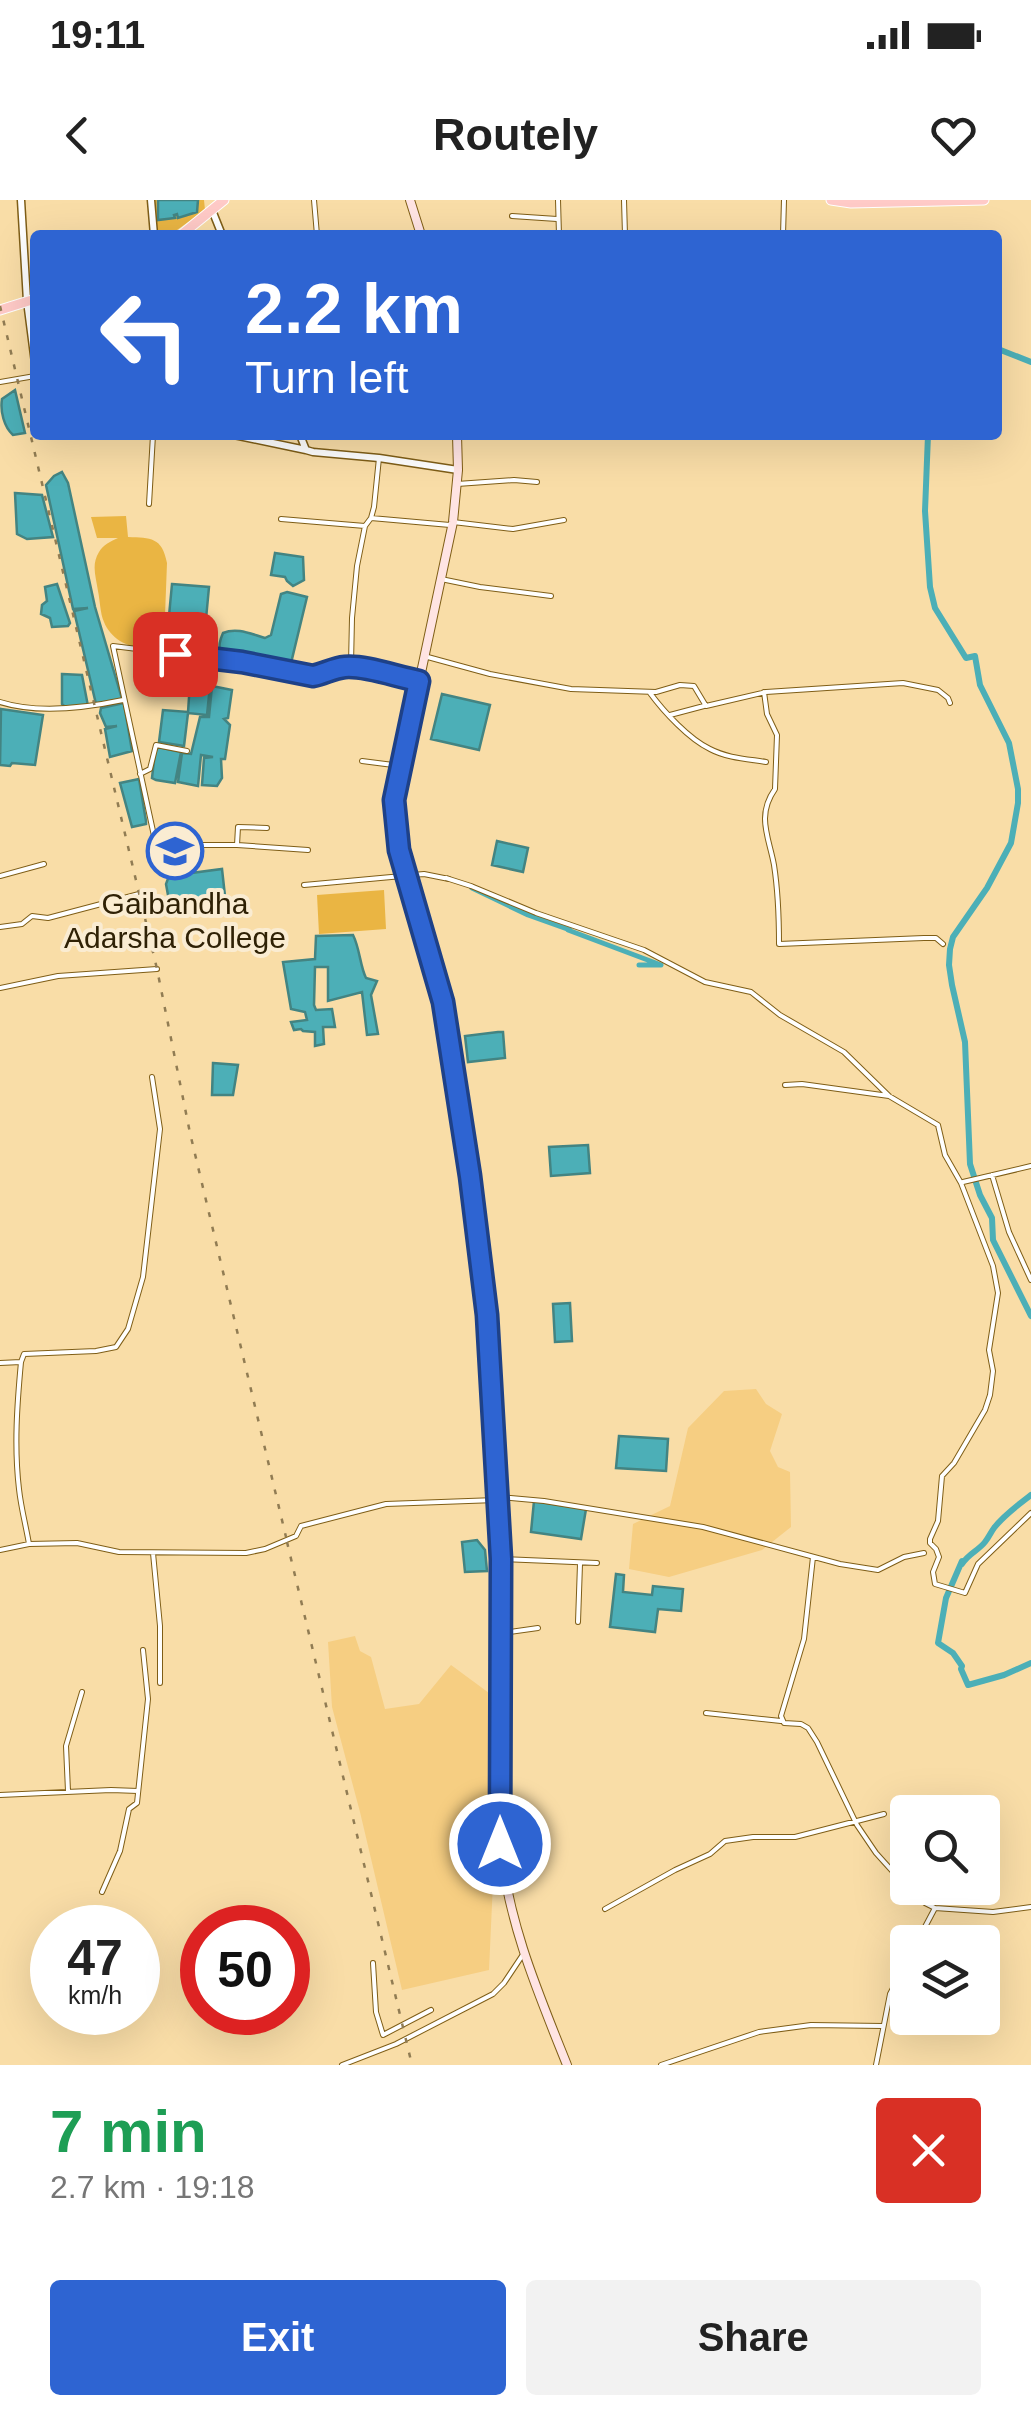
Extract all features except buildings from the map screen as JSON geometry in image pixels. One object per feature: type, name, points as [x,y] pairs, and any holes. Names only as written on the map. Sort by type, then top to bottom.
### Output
[{"type":"main road","points":[[189,230],[224,200]]},
{"type":"main road","points":[[410,200],[420,230]]},
{"type":"main road","points":[[831,200],[984,200]]},
{"type":"main road","points":[[0,310],[30,300]]},
{"type":"main road","points":[[458,440],[453,522],[394,800],[399,850],[443,1002],[460,1083],[477,1208],[499,1498],[500,1844],[505,1885],[523,1955],[567,2065]]},
{"type":"street","points":[[21,200],[30,290]]},
{"type":"street","points":[[151,200],[154,230]]},
{"type":"street","points":[[314,200],[317,230]]},
{"type":"street","points":[[558,200],[558,230]]},
{"type":"street","points":[[624,200],[626,230]]},
{"type":"street","points":[[783,230],[784,200]]},
{"type":"street","points":[[212,210],[220,230]]},
{"type":"street","points":[[512,216],[557,219]]},
{"type":"street","points":[[0,382],[30,377]]},
{"type":"street","points":[[150,504],[152,440]]},
{"type":"street","points":[[258,440],[458,470]]},
{"type":"street","points":[[302,440],[306,450]]},
{"type":"street","points":[[351,666],[357,566],[365,526],[374,507],[379,458]]},
{"type":"street","points":[[457,484],[537,482]]},
{"type":"street","points":[[371,518],[513,529],[564,520]]},
{"type":"street","points":[[280,519],[365,526]]},
{"type":"street","points":[[441,579],[551,596]]},
{"type":"street","points":[[308,850],[237,844],[156,846],[113,646],[242,662],[313,676],[351,666],[419,681]]},
{"type":"street","points":[[424,656],[536,684],[590,691],[649,692],[694,686],[706,706]]},
{"type":"street","points":[[670,715],[764,692],[903,683],[938,690],[950,703]]},
{"type":"street","points":[[649,692],[672,720],[708,749],[766,762]]},
{"type":"street","points":[[764,692],[767,714],[777,736],[775,789],[764,824],[774,868],[779,944],[924,938],[936,938],[943,944]]},
{"type":"street","points":[[0,702],[15,707],[75,709],[123,700]]},
{"type":"street","points":[[140,774],[150,769],[156,745],[188,751]]},
{"type":"street","points":[[362,762],[401,766]]},
{"type":"street","points":[[237,844],[238,827],[267,828]]},
{"type":"street","points":[[0,876],[44,864]]},
{"type":"street","points":[[406,876],[426,871],[472,886],[644,950],[705,982],[750,992],[780,1015],[844,1052],[890,1096],[938,1125],[945,1156],[961,1182],[997,1280],[998,1294],[989,1350],[994,1371],[990,1396],[954,1463],[942,1476],[938,1521],[930,1539],[939,1557],[933,1572],[935,1584],[963,1594],[978,1564],[1031,1513]]},
{"type":"street","points":[[304,885],[424,874],[458,882]]},
{"type":"street","points":[[0,927],[22,924],[32,916],[48,918],[139,894]]},
{"type":"street","points":[[0,988],[58,976],[157,969]]},
{"type":"street","points":[[29,1544],[16,1454],[20,1362],[24,1354],[96,1352],[116,1347],[128,1329],[143,1277],[160,1129],[152,1078]]},
{"type":"street","points":[[785,1084],[890,1096]]},
{"type":"street","points":[[961,1182],[1031,1166]]},
{"type":"street","points":[[989,1175],[1031,1280]]},
{"type":"street","points":[[0,1363],[20,1362]]},
{"type":"street","points":[[0,1550],[29,1544],[78,1543],[119,1552],[246,1553],[296,1536],[301,1526],[386,1504],[499,1498],[544,1501],[702,1527],[840,1564],[878,1570],[924,1553]]},
{"type":"street","points":[[153,1552],[160,1626],[160,1683]]},
{"type":"street","points":[[781,1720],[804,1639],[813,1557]]},
{"type":"street","points":[[501,1559],[597,1563]]},
{"type":"street","points":[[578,1622],[580,1564]]},
{"type":"street","points":[[501,1633],[538,1628]]},
{"type":"street","points":[[102,1892],[120,1851],[128,1808],[137,1803],[148,1699],[143,1650]]},
{"type":"street","points":[[68,1791],[66,1746],[82,1692]]},
{"type":"street","points":[[706,1713],[781,1720],[808,1728],[855,1820],[890,1869]]},
{"type":"street","points":[[0,1795],[138,1791]]},
{"type":"street","points":[[604,1909],[710,1854],[724,1841],[794,1836],[884,1814]]},
{"type":"street","points":[[928,1905],[993,1912],[1031,1907]]},
{"type":"street","points":[[926,1925],[935,1908]]},
{"type":"street","points":[[342,2065],[396,2044],[493,1994],[523,1955]]},
{"type":"street","points":[[374,1963],[376,2012],[382,2034],[431,2010]]},
{"type":"street","points":[[876,2065],[890,1994]]},
{"type":"street","points":[[661,2065],[759,2032],[811,2025],[883,2026]]},
{"type":"shaded area","points":[[152,200],[204,200],[205,210],[177,230],[155,230]]},
{"type":"shaded area","points":[[126,516],[128,537],[159,544],[167,563],[164,642],[147,648],[130,646],[114,637],[101,611],[95,562],[103,547],[118,538],[97,538],[91,517]]},
{"type":"shaded area","points":[[384,890],[386,929],[319,934],[317,895]]},
{"type":"shaded area","points":[[756,1389],[766,1404],[782,1414],[770,1451],[778,1467],[790,1472],[791,1527],[762,1550],[669,1577],[629,1569],[633,1524],[670,1506],[688,1428],[724,1391]]},
{"type":"shaded area","points":[[355,1636],[360,1651],[371,1657],[385,1709],[419,1704],[451,1665],[489,1693],[496,1817],[489,1970],[402,1990],[332,1707],[328,1642]]},
{"type":"water","points":[[158,200],[198,200],[197,212],[158,220]]},
{"type":"water","points":[[15,390],[25,433],[13,435],[2,414],[2,399]]},
{"type":"water","points":[[62,472],[122,699],[96,704],[74,611],[88,608],[73,609],[46,485]]},
{"type":"water","points":[[15,493],[42,495],[53,537],[27,539],[17,534]]},
{"type":"water","points":[[275,553],[303,557],[304,580],[293,586],[285,577],[271,575]]},
{"type":"water","points":[[57,584],[68,626],[52,627],[50,618],[41,614],[47,601],[45,587]]},
{"type":"water","points":[[172,584],[209,587],[203,651],[166,648]]},
{"type":"water","points":[[281,594],[307,597],[291,663],[284,666],[221,653],[223,633],[228,631],[265,638],[271,635]]},
{"type":"water","points":[[169,658],[211,666],[208,683],[168,674]]},
{"type":"water","points":[[62,674],[82,675],[88,706],[62,704]]},
{"type":"water","points":[[190,683],[210,686],[207,715],[188,713],[184,746],[159,742],[163,710],[188,712]]},
{"type":"water","points":[[212,686],[232,690],[228,718],[224,719],[230,725],[225,759],[221,759],[222,778],[217,786],[202,785],[204,758],[213,757],[201,755],[198,786],[178,782],[182,753],[191,754],[200,717],[209,717]]},
{"type":"water","points":[[442,694],[490,705],[479,750],[431,739]]},
{"type":"water","points":[[124,703],[132,751],[110,757],[105,729],[117,726],[106,727],[101,708]]},
{"type":"water","points":[[1,709],[43,715],[35,765],[0,765]]},
{"type":"water","points":[[158,747],[181,752],[175,783],[152,778]]},
{"type":"water","points":[[139,779],[146,824],[132,827],[120,783]]},
{"type":"water","points":[[497,841],[528,848],[523,872],[492,865]]},
{"type":"water","points":[[222,869],[226,905],[177,911],[170,906],[166,884],[169,876]]},
{"type":"water","points":[[353,935],[366,978],[377,981],[371,995],[378,1034],[367,1035],[362,992],[328,1001],[328,967],[315,967],[314,1005],[316,1010],[332,1009],[335,1027],[323,1027],[324,1044],[315,1046],[315,1032],[294,1030],[291,1022],[307,1020],[305,1012],[291,1009],[283,962],[315,959],[316,936]]},
{"type":"water","points":[[503,1032],[505,1058],[468,1062],[465,1036]]},
{"type":"water","points":[[213,1063],[238,1065],[233,1095],[212,1095]]},
{"type":"water","points":[[588,1145],[590,1173],[551,1176],[549,1147]]},
{"type":"water","points":[[570,1303],[572,1341],[555,1342],[553,1304]]},
{"type":"water","points":[[619,1436],[668,1439],[666,1471],[616,1468]]},
{"type":"water","points":[[534,1501],[586,1509],[581,1539],[531,1532]]},
{"type":"water","points":[[477,1540],[485,1550],[487,1571],[465,1572],[462,1542]]},
{"type":"water","points":[[616,1574],[624,1575],[623,1592],[652,1595],[653,1586],[683,1589],[681,1611],[658,1609],[655,1632],[610,1627]]},
{"type":"waterway","points":[[1002,351],[1031,362]]},
{"type":"waterway","points":[[928,440],[925,511],[935,608],[966,658],[975,656],[980,685],[1009,743],[1018,789],[1011,843],[987,888],[953,937],[949,965],[965,1042],[970,1164],[992,1218],[993,1240],[1031,1316]]},
{"type":"waterway","points":[[472,888],[570,930]]},
{"type":"waterway","points":[[568,930],[661,965],[639,965]]},
{"type":"waterway","points":[[1031,1495],[962,1561],[946,1598],[938,1643],[953,1653],[968,1685],[1031,1663]]},
{"type":"railway","points":[[0,306],[30,433]]},
{"type":"railway","points":[[32,440],[286,1537]]},
{"type":"railway","points":[[287,1542],[412,2065]]},
{"type":"place","name":"Gaibandha Adarsha College","points":[[175,851]]},
{"type":"route","points":[[175,654],[313,676],[351,666],[419,681],[394,800],[399,850],[443,1002],[487,1315],[501,1559],[500,1844]]}]
